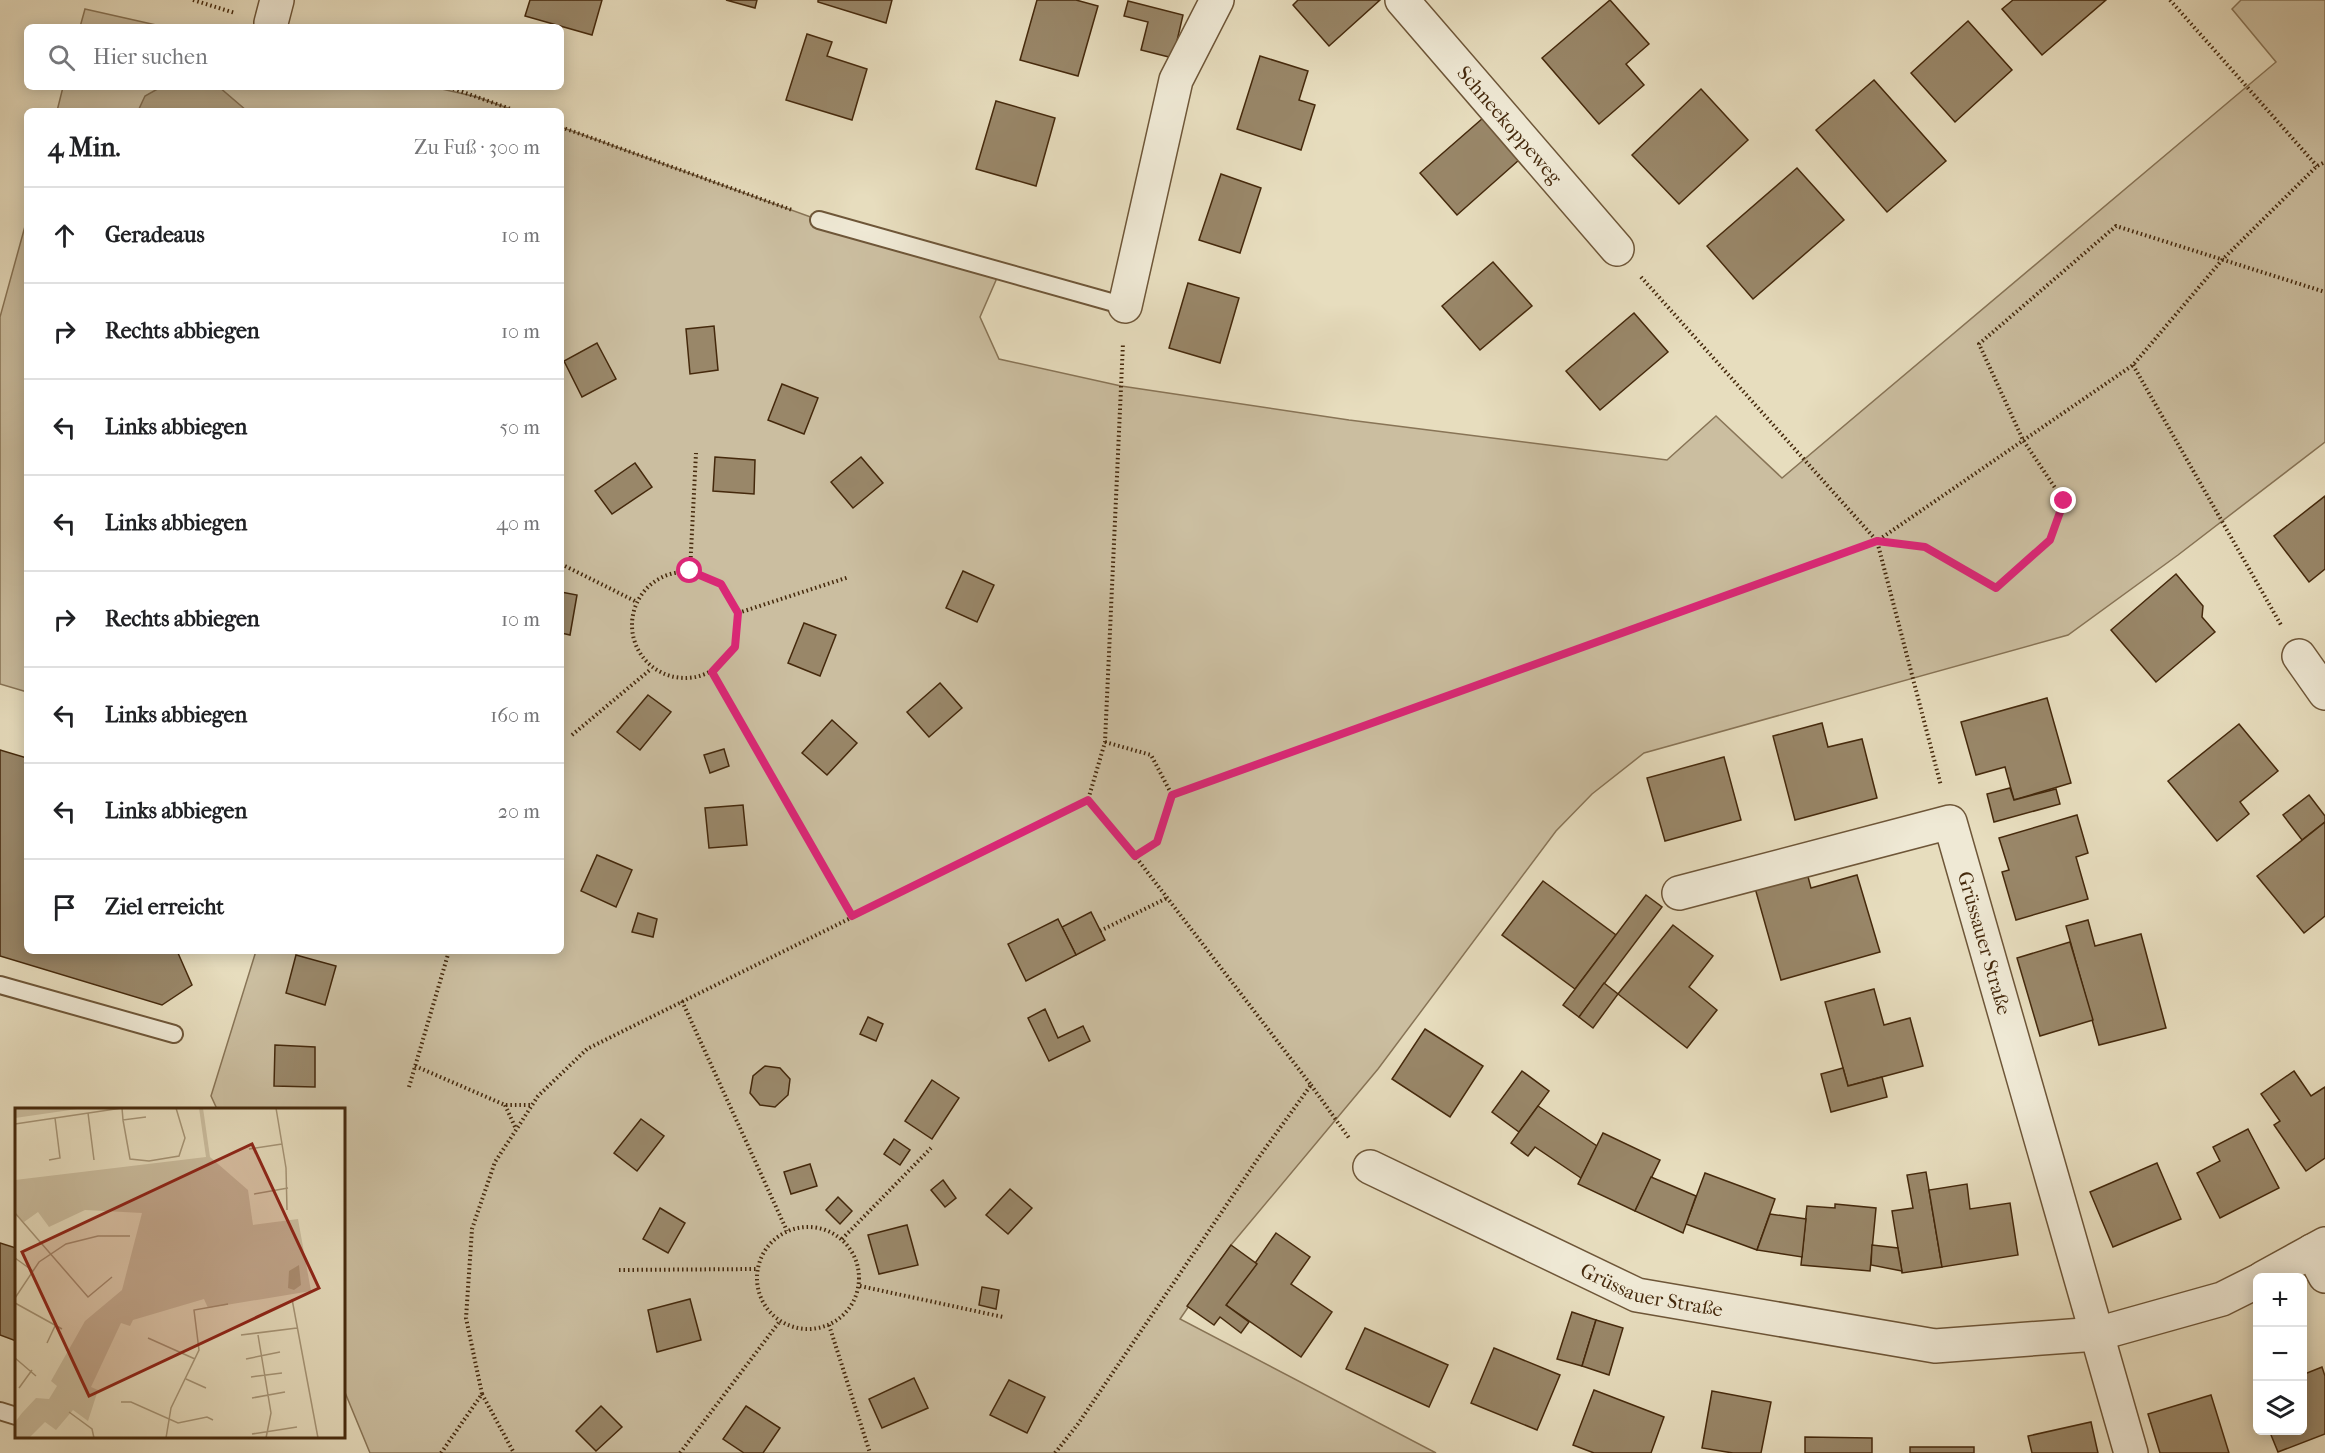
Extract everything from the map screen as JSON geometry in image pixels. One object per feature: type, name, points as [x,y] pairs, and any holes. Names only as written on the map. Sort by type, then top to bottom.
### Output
[{"type":"street","points":[[1125,306],[1176,80],[1217,0]]},
{"type":"street","name":"Schneekoppeweg","points":[[1402,0],[1617,249]]},
{"type":"street","points":[[2298,656],[2325,693]]},
{"type":"street","points":[[1679,893],[1950,822]]},
{"type":"street","name":"Grüssauer Straße","points":[[1950,822],[2131,1453]]},
{"type":"street","name":"Grüssauer Straße","points":[[1370,1167],[1637,1295],[1935,1346],[2097,1334],[2223,1299],[2253,1284]]},
{"type":"street","points":[[2277,1273],[2320,1257]]},
{"type":"lane","points":[[819,220],[1125,306]]},
{"type":"lane","points":[[0,985],[174,1034]]},
{"type":"lane","points":[[0,1411],[15,1416]]},
{"type":"path","points":[[2170,0],[2317,166]]},
{"type":"path","points":[[457,90],[508,108]]},
{"type":"path","points":[[564,128],[819,220]]},
{"type":"path","points":[[1172,795],[1877,541],[2133,365],[2222,260],[2317,166],[2325,162]]},
{"type":"path","points":[[1877,541],[1925,547],[1996,588],[2050,540],[2064,501],[2023,440],[1979,344],[2116,226],[2325,292]]},
{"type":"path","points":[[1617,249],[1877,541],[1950,822]]},
{"type":"path","points":[[514,1453],[482,1394],[466,1318],[472,1229],[495,1162],[538,1096],[587,1049],[1088,800],[1105,742],[1125,306]]},
{"type":"path","points":[[2133,365],[2298,656]]},
{"type":"path","points":[[690,571],[696,453]]},
{"type":"path","points":[[564,566],[635,601]]},
{"type":"path","points":[[690,571],[721,584],[738,613],[735,647],[712,672],[681,680],[651,669],[631,638],[635,601],[658,577],[690,571]]},
{"type":"path","points":[[738,613],[849,577]]},
{"type":"path","points":[[572,735],[651,669]]},
{"type":"path","points":[[712,672],[852,916]]},
{"type":"path","points":[[1105,742],[1151,755],[1172,795],[1157,842],[1135,856]]},
{"type":"path","points":[[1088,800],[1135,856],[1311,1085],[1370,1167]]},
{"type":"path","points":[[1100,931],[1167,898]]},
{"type":"path","points":[[410,1087],[448,954]]},
{"type":"path","points":[[682,1001],[787,1231]]},
{"type":"path","points":[[415,1066],[506,1105],[532,1105]]},
{"type":"path","points":[[1055,1453],[1078,1424],[1259,1157],[1311,1085]]},
{"type":"path","points":[[506,1105],[516,1130]]},
{"type":"path","points":[[842,1239],[931,1148]]},
{"type":"path","points":[[816,1226],[842,1239],[857,1260],[860,1286],[850,1309],[829,1325],[804,1329],[780,1321],[760,1298],[757,1269],[767,1246],[787,1231],[816,1226]]},
{"type":"path","points":[[619,1270],[757,1269]]},
{"type":"path","points":[[860,1286],[1003,1317]]},
{"type":"path","points":[[680,1453],[780,1321]]},
{"type":"path","points":[[829,1325],[870,1453]]},
{"type":"path","points":[[441,1453],[482,1394]]},
{"type":"shaded area","points":[[2241,0],[2325,0],[2325,442],[2178,555],[2068,635],[1644,753],[1592,794],[1556,831],[1378,1069],[1231,1245],[1180,1319],[1436,1453],[370,1453],[345,1392],[345,1108],[217,1108],[211,1096],[255,954],[564,954],[564,128],[819,220],[1000,271],[980,317],[999,359],[1121,386],[1349,420],[1667,460],[1716,416],[1782,478],[2276,62],[2232,9]]},
{"type":"shaded area","points":[[85,9],[152,24],[81,24]]},
{"type":"shaded area","points":[[62,90],[446,90],[477,97],[508,108],[58,108]]},
{"type":"shaded area","points":[[156,90],[222,90],[244,108],[139,108],[145,96]]},
{"type":"shaded area","points":[[24,230],[24,691],[0,684],[0,317]]},
{"type":"building","points":[[530,0],[602,0],[592,35],[564,27],[564,24],[553,24],[525,16]]},
{"type":"building","points":[[726,0],[757,0],[755,8]]},
{"type":"building","points":[[818,0],[892,0],[886,23],[818,2]]},
{"type":"building","points":[[1037,0],[1076,0],[1098,6],[1078,76],[1020,60]]},
{"type":"building","points":[[1298,0],[1380,0],[1329,46],[1293,5]]},
{"type":"building","points":[[1610,0],[1649,44],[1626,64],[1644,85],[1599,124],[1542,58]]},
{"type":"building","points":[[2013,0],[2106,0],[2042,55],[2002,9]]},
{"type":"building","points":[[1128,1],[1183,15],[1173,58],[1141,50],[1148,22],[1124,16]]},
{"type":"building","points":[[1968,21],[2012,70],[1955,122],[1911,73]]},
{"type":"building","points":[[807,34],[832,42],[827,56],[867,69],[852,120],[786,100]]},
{"type":"building","points":[[1260,56],[1308,71],[1299,100],[1315,105],[1301,150],[1237,129]]},
{"type":"building","points":[[1874,80],[1946,161],[1887,212],[1816,130]]},
{"type":"building","points":[[1701,89],[1748,140],[1679,204],[1632,155]]},
{"type":"building","points":[[996,101],[1055,118],[1036,186],[976,169]]},
{"type":"building","points":[[1483,118],[1519,160],[1457,215],[1420,173]]},
{"type":"building","points":[[1797,168],[1844,220],[1753,299],[1707,246]]},
{"type":"building","points":[[1221,174],[1261,188],[1240,253],[1199,240]]},
{"type":"building","points":[[1493,262],[1532,306],[1480,350],[1442,306]]},
{"type":"building","points":[[1188,283],[1239,298],[1220,363],[1169,348]]},
{"type":"building","points":[[1634,313],[1668,352],[1600,410],[1566,371]]},
{"type":"building","points":[[714,326],[718,370],[690,374],[686,329]]},
{"type":"building","points":[[597,343],[616,379],[582,397],[564,361]]},
{"type":"building","points":[[782,384],[818,398],[804,434],[768,420]]},
{"type":"building","points":[[715,457],[755,460],[754,494],[713,491]]},
{"type":"building","points":[[861,457],[883,483],[853,508],[831,482]]},
{"type":"building","points":[[635,463],[652,487],[612,514],[595,491]]},
{"type":"building","points":[[2325,496],[2325,569],[2309,582],[2274,536]]},
{"type":"building","points":[[963,571],[994,585],[977,622],[946,608]]},
{"type":"building","points":[[2176,574],[2203,606],[2202,617],[2215,632],[2156,682],[2111,630]]},
{"type":"building","points":[[564,593],[577,595],[570,635],[564,634]]},
{"type":"building","points":[[804,623],[836,635],[820,676],[788,663]]},
{"type":"building","points":[[940,683],[962,708],[929,737],[907,712]]},
{"type":"building","points":[[648,695],[671,712],[640,750],[617,732]]},
{"type":"building","points":[[2047,698],[2071,783],[2014,800],[2005,767],[1976,775],[1961,722]]},
{"type":"building","points":[[832,720],[857,743],[827,775],[802,753]]},
{"type":"building","points":[[1822,723],[1828,747],[1862,739],[1877,798],[1795,820],[1773,736]]},
{"type":"building","points":[[2239,724],[2278,771],[2240,802],[2249,814],[2217,841],[2168,781]]},
{"type":"building","points":[[724,749],[729,766],[710,773],[704,755]]},
{"type":"building","points":[[0,750],[24,757],[24,954],[178,954],[192,985],[162,1005],[0,956]]},
{"type":"building","points":[[1724,757],[1741,820],[1665,841],[1647,778]]},
{"type":"building","points":[[2010,788],[2014,800],[2056,789],[2060,804],[1994,822],[1987,794]]},
{"type":"building","points":[[2309,795],[2325,816],[2325,822],[2302,840],[2283,815]]},
{"type":"building","points":[[743,805],[747,845],[709,848],[705,808]]},
{"type":"building","points":[[2077,815],[2088,853],[2076,857],[2088,899],[2016,920],[2002,872],[2009,870],[1999,838]]},
{"type":"building","points":[[2325,822],[2325,916],[2304,933],[2257,876]]},
{"type":"building","points":[[597,855],[632,870],[616,907],[581,891]]},
{"type":"building","points":[[1807,873],[1811,888],[1857,875],[1880,952],[1781,980],[1755,888]]},
{"type":"building","points":[[1543,881],[1616,935],[1575,989],[1502,935]]},
{"type":"building","points":[[1646,895],[1662,907],[1579,1017],[1563,1005]]},
{"type":"building","points":[[1091,912],[1105,940],[1076,955],[1062,927]]},
{"type":"building","points":[[638,913],[657,919],[653,937],[632,932]]},
{"type":"building","points":[[1058,919],[1076,955],[1026,981],[1008,944]]},
{"type":"building","points":[[2088,920],[2095,946],[2141,934],[2166,1028],[2099,1045],[2066,926]]},
{"type":"building","points":[[1673,925],[1713,956],[1689,987],[1717,1010],[1687,1048],[1618,994]]},
{"type":"building","points":[[2070,942],[2093,1020],[2040,1036],[2017,958]]},
{"type":"building","points":[[296,955],[336,966],[325,1005],[286,993]]},
{"type":"building","points":[[1604,983],[1618,994],[1593,1028],[1579,1017]]},
{"type":"building","points":[[1874,989],[1884,1025],[1910,1018],[1923,1066],[1848,1086],[1825,1002]]},
{"type":"building","points":[[1045,1009],[1058,1038],[1083,1026],[1090,1041],[1049,1061],[1028,1018]]},
{"type":"building","points":[[868,1017],[883,1024],[876,1041],[860,1034]]},
{"type":"building","points":[[1425,1029],[1483,1066],[1450,1117],[1392,1079]]},
{"type":"building","points":[[275,1045],[315,1047],[315,1087],[274,1086]]},
{"type":"building","points":[[765,1066],[780,1068],[790,1079],[788,1095],[775,1107],[760,1105],[750,1093],[753,1076]]},
{"type":"building","points":[[1843,1068],[1848,1086],[1882,1077],[1887,1097],[1831,1112],[1821,1074]]},
{"type":"building","points":[[1522,1071],[1549,1091],[1519,1132],[1492,1112]]},
{"type":"building","points":[[2294,1071],[2311,1096],[2325,1087],[2325,1158],[2306,1171],[2274,1125],[2280,1121],[2261,1094]]},
{"type":"building","points":[[932,1080],[959,1098],[932,1139],[905,1121]]},
{"type":"building","points":[[1538,1106],[1597,1146],[1581,1178],[1535,1147],[1528,1156],[1511,1143]]},
{"type":"building","points":[[641,1119],[664,1136],[637,1171],[614,1153]]},
{"type":"building","points":[[2248,1129],[2279,1188],[2220,1218],[2197,1173],[2220,1161],[2213,1147]]},
{"type":"building","points":[[1603,1133],[1660,1160],[1635,1211],[1578,1184]]},
{"type":"building","points":[[894,1139],[910,1150],[900,1165],[884,1154]]},
{"type":"building","points":[[2157,1163],[2181,1219],[2113,1247],[2090,1192]]},
{"type":"building","points":[[810,1164],[817,1186],[791,1194],[784,1172]]},
{"type":"building","points":[[1926,1172],[1942,1267],[1902,1273],[1892,1211],[1913,1208],[1907,1175]]},
{"type":"building","points":[[1705,1173],[1775,1199],[1757,1250],[1686,1224]]},
{"type":"building","points":[[1651,1177],[1696,1196],[1683,1233],[1635,1211]]},
{"type":"building","points":[[943,1180],[956,1198],[945,1207],[931,1190]]},
{"type":"building","points":[[1967,1184],[1970,1209],[2010,1203],[2018,1255],[1942,1267],[1929,1190]]},
{"type":"building","points":[[1010,1189],[1032,1208],[1008,1234],[986,1215]]},
{"type":"building","points":[[838,1197],[852,1211],[840,1224],[826,1210]]},
{"type":"building","points":[[1835,1204],[1876,1208],[1870,1271],[1801,1265],[1807,1206],[1835,1208]]},
{"type":"building","points":[[660,1208],[685,1223],[668,1253],[643,1239]]},
{"type":"building","points":[[1770,1214],[1806,1219],[1802,1257],[1757,1250]]},
{"type":"building","points":[[907,1225],[918,1265],[879,1274],[868,1235]]},
{"type":"building","points":[[1276,1233],[1310,1257],[1291,1284],[1332,1312],[1301,1357],[1226,1305]]},
{"type":"building","points":[[0,1243],[15,1248],[15,1341],[0,1335]]},
{"type":"building","points":[[1231,1245],[1257,1264],[1226,1305],[1249,1322],[1241,1333],[1220,1317],[1214,1325],[1187,1306]]},
{"type":"building","points":[[1872,1245],[1898,1248],[1902,1271],[1871,1265]]},
{"type":"building","points":[[982,1287],[999,1290],[996,1309],[979,1305]]},
{"type":"building","points":[[690,1299],[701,1340],[657,1352],[648,1310]]},
{"type":"building","points":[[1572,1312],[1596,1320],[1582,1366],[1557,1359]]},
{"type":"building","points":[[1596,1320],[1623,1328],[1609,1375],[1582,1366]]},
{"type":"building","points":[[1365,1328],[1448,1365],[1429,1407],[1346,1369]]},
{"type":"building","points":[[1494,1348],[1560,1375],[1537,1430],[1471,1403]]},
{"type":"building","points":[[2322,1367],[2325,1376],[2325,1434],[2278,1452],[2271,1435],[2307,1435],[2307,1373]]},
{"type":"building","points":[[914,1378],[928,1408],[882,1428],[869,1399]]},
{"type":"building","points":[[1009,1380],[1045,1397],[1027,1433],[990,1415]]},
{"type":"building","points":[[1594,1390],[1664,1417],[1651,1453],[1594,1453],[1573,1445]]},
{"type":"building","points":[[1712,1391],[1771,1402],[1761,1453],[1733,1453],[1702,1448]]},
{"type":"building","points":[[2211,1395],[2229,1453],[2160,1453],[2148,1414]]},
{"type":"building","points":[[601,1406],[622,1427],[596,1451],[576,1431]]},
{"type":"building","points":[[746,1406],[780,1428],[763,1453],[744,1453],[723,1439]]},
{"type":"building","points":[[2091,1422],[2098,1453],[2032,1453],[2028,1436]]},
{"type":"building","points":[[1805,1437],[1872,1438],[1872,1453],[1805,1453]]},
{"type":"building","points":[[1910,1447],[1974,1447],[1974,1453],[1910,1453]]},
{"type":"route","points":[[690,571],[721,584],[738,613],[735,647],[712,672],[852,916],[1088,800],[1135,856],[1157,842],[1172,795],[1877,541],[1925,547],[1996,588],[2050,540],[2064,501]]}]
